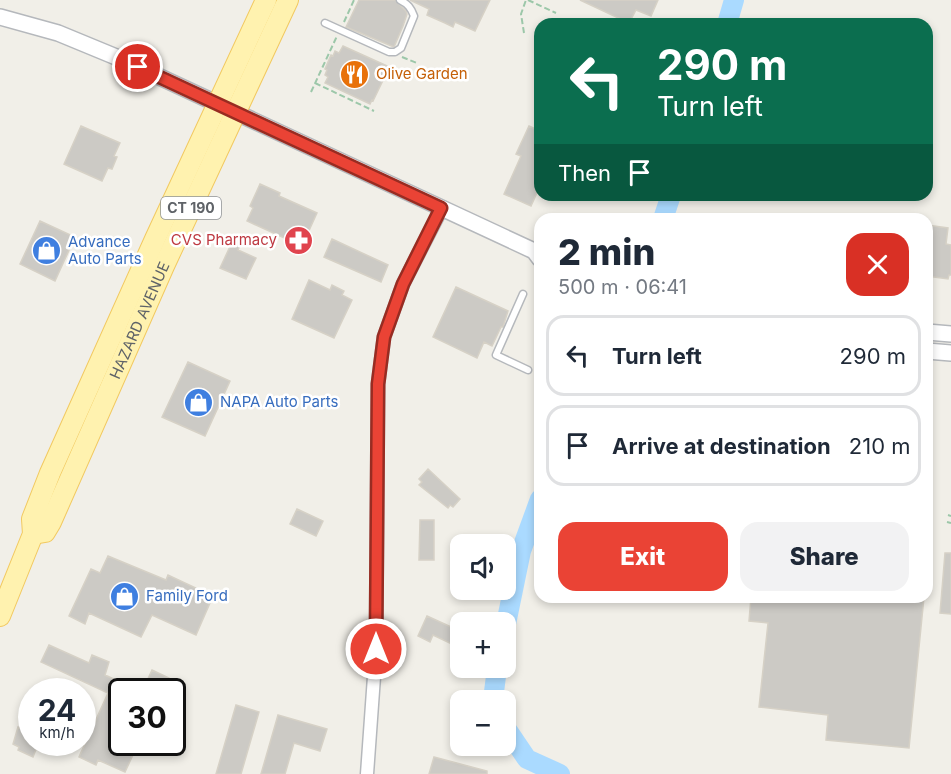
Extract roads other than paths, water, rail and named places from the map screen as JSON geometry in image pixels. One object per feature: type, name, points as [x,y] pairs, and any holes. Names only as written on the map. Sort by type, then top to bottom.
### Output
[{"type":"main road","name":"HAZARD AVENUE","points":[[0,616],[33,534],[32,519],[50,472],[266,0]]},
{"type":"main road","name":"HAZARD AVENUE","points":[[33,534],[45,532],[51,522],[288,0]]},
{"type":"main road","points":[[95,372],[100,394],[97,417]]},
{"type":"street","points":[[0,17],[75,39],[534,252]]},
{"type":"street","points":[[367,774],[376,649],[378,384],[384,337],[403,284],[441,208]]},
{"type":"street","points":[[933,332],[951,334]]},
{"type":"street","points":[[933,352],[951,353]]},
{"type":"lane","points":[[325,23],[389,52],[395,52],[401,48],[414,16],[412,9],[400,0]]},
{"type":"lane","points":[[523,294],[496,355],[528,370]]},
{"type":"waterway","points":[[729,18],[734,0]]},
{"type":"waterway","points":[[665,213],[669,201]]},
{"type":"waterway","points":[[508,612],[521,551],[534,515]]},
{"type":"waterway","points":[[494,690],[496,678]]},
{"type":"waterway","points":[[516,743],[527,759],[560,774]]},
{"type":"place","name":"Olive Garden","points":[[355,74]]},
{"type":"place","name":"CVS Pharmacy","points":[[298,240]]},
{"type":"place","name":"Advance Auto Parts","points":[[47,251]]},
{"type":"place","name":"NAPA Auto Parts","points":[[199,402]]},
{"type":"place","name":"Family Ford","points":[[125,596]]}]
